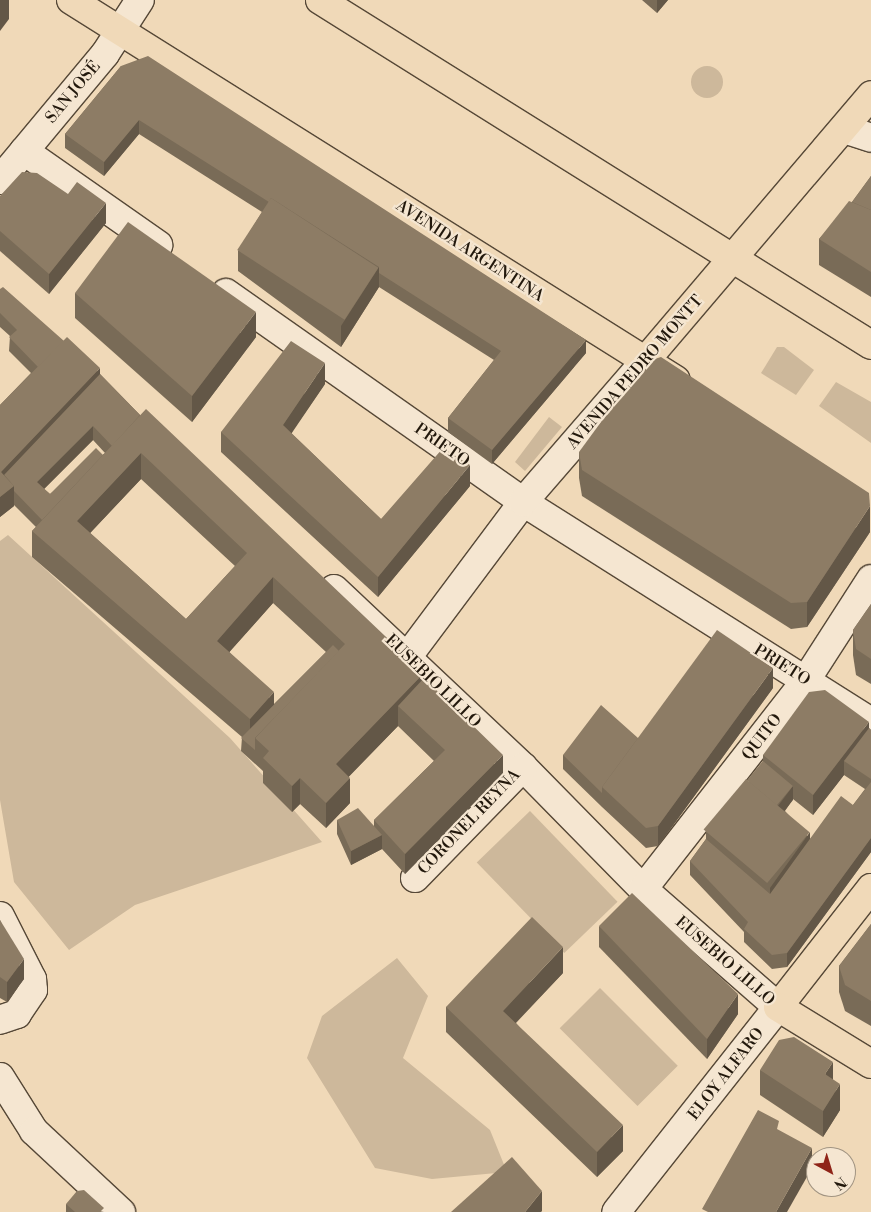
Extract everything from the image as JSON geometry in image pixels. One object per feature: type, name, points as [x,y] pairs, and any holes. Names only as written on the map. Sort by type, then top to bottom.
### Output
[{"type":"main road","name":"AVENIDA ARGENTINA","points":[[71,0],[695,392]]},
{"type":"main road","points":[[320,0],[732,260],[871,345]]},
{"type":"main road","name":"AVENIDA PEDRO MONTT","points":[[645,361],[871,95]]},
{"type":"main road","name":"ELOY ALFARO","points":[[778,1007],[871,888]]},
{"type":"main road","name":"EUSEBIO LILLO","points":[[778,1007],[871,1064]]},
{"type":"street","name":"SAN JOSÉ","points":[[0,180],[120,32],[140,0]]},
{"type":"street","points":[[844,129],[871,138]]},
{"type":"street","points":[[24,151],[177,259]]},
{"type":"street","name":"PRIETO","points":[[202,276],[523,502],[871,722]]},
{"type":"street","name":"AVENIDA PEDRO MONTT","points":[[408,656],[523,502],[645,361]]},
{"type":"street","name":"EUSEBIO LILLO","points":[[311,568],[408,656],[523,767],[643,889],[778,1007]]},
{"type":"street","name":"QUITO","points":[[643,889],[806,680],[871,579]]},
{"type":"street","name":"CORONEL REYNA","points":[[415,878],[523,767]]},
{"type":"street","points":[[0,916],[32,979],[32,990],[17,1014],[0,1020]]},
{"type":"street","name":"ELOY ALFARO","points":[[616,1212],[778,1007]]},
{"type":"street","points":[[0,1077],[34,1132],[121,1212]]},
{"type":"shaded area","points":[[707,66],[713,67],[718,71],[722,76],[722,88],[718,93],[713,97],[707,98],[701,97],[696,93],[692,88],[691,82],[692,76],[696,71],[701,67]]},
{"type":"shaded area","points":[[777,347],[784,347],[814,370],[796,395],[761,373]]},
{"type":"shaded area","points":[[836,382],[871,402],[871,443],[819,406]]},
{"type":"shaded area","points":[[549,417],[562,427],[525,471],[515,462]]},
{"type":"shaded area","points":[[8,535],[230,738],[322,842],[135,905],[69,950],[14,882],[0,800],[0,541]]},
{"type":"shaded area","points":[[530,811],[618,902],[564,953],[477,862]]},
{"type":"shaded area","points":[[397,958],[428,996],[403,1058],[490,1130],[507,1172],[432,1179],[375,1168],[307,1058],[322,1016]]},
{"type":"shaded area","points":[[600,988],[678,1066],[637,1106],[560,1028]]},
{"type":"building","points":[[148,56],[586,340],[492,450],[448,418],[501,351],[379,273],[379,267],[271,198],[269,202],[139,120],[104,162],[65,134],[121,66]]},
{"type":"building","points":[[22,172],[37,173],[68,194],[77,182],[106,203],[49,274],[0,231],[0,196]]},
{"type":"building","points":[[871,176],[871,210],[852,202]]},
{"type":"building","points":[[271,198],[378,268],[345,320],[237,250]]},
{"type":"building","points":[[849,201],[871,210],[871,272],[819,239]]},
{"type":"building","points":[[128,222],[256,312],[192,396],[75,293]]},
{"type":"building","points":[[3,287],[64,341],[38,367],[9,337],[17,330],[0,313],[0,289]]},
{"type":"building","points":[[67,337],[100,368],[1,472],[14,486],[0,497],[0,405]]},
{"type":"building","points":[[291,341],[325,363],[283,425],[381,519],[443,448],[470,465],[378,577],[221,432]]},
{"type":"building","points":[[661,357],[869,493],[870,506],[807,602],[791,603],[582,470],[579,452],[645,362]]},
{"type":"building","points":[[100,374],[140,415],[112,446],[93,426],[37,482],[50,494],[96,448],[103,455],[42,520],[14,491],[14,486],[4,475]]},
{"type":"building","points":[[146,409],[424,673],[336,764],[350,778],[326,803],[300,778],[292,786],[263,758],[269,751],[255,738],[345,644],[273,577],[217,641],[274,692],[250,719],[32,531]],"holes":[[[141,453],[247,553],[186,619],[77,521]]]},
{"type":"building","points":[[871,604],[871,659],[856,649],[853,630]]},
{"type":"building","points":[[717,630],[773,668],[658,826],[646,828],[602,787]]},
{"type":"building","points":[[333,645],[339,651],[255,738],[255,750],[241,738]]},
{"type":"building","points":[[424,678],[503,755],[405,854],[374,820],[445,750],[398,706]]},
{"type":"building","points":[[825,690],[869,722],[813,795],[763,755],[809,692]]},
{"type":"building","points":[[601,705],[638,738],[602,787],[602,793],[563,755]]},
{"type":"building","points":[[869,728],[871,730],[871,779],[844,761]]},
{"type":"building","points":[[763,761],[793,786],[777,805],[747,780]]},
{"type":"building","points":[[746,779],[810,832],[767,883],[704,830]]},
{"type":"building","points":[[871,782],[871,838],[787,953],[772,955],[744,929],[748,922],[690,861],[706,839],[770,894],[841,796],[853,805]]},
{"type":"building","points":[[358,808],[382,835],[351,851],[337,820]]},
{"type":"building","points":[[632,893],[738,994],[707,1039],[599,926]]},
{"type":"building","points":[[532,917],[563,947],[503,1011],[623,1125],[597,1152],[446,1007]]},
{"type":"building","points":[[0,920],[24,959],[7,982],[0,977]]},
{"type":"building","points":[[871,924],[871,1001],[845,985],[839,966]]},
{"type":"building","points":[[794,1037],[833,1062],[825,1074],[840,1084],[823,1111],[760,1070],[779,1040]]},
{"type":"building","points":[[758,1110],[779,1121],[777,1129],[810,1147],[806,1147],[806,1159],[776,1212],[708,1212],[702,1209]]},
{"type":"building","points":[[512,1157],[542,1191],[525,1212],[451,1212]]},
{"type":"building","points":[[84,1190],[104,1208],[100,1212],[75,1212],[66,1204],[77,1191]]}]
